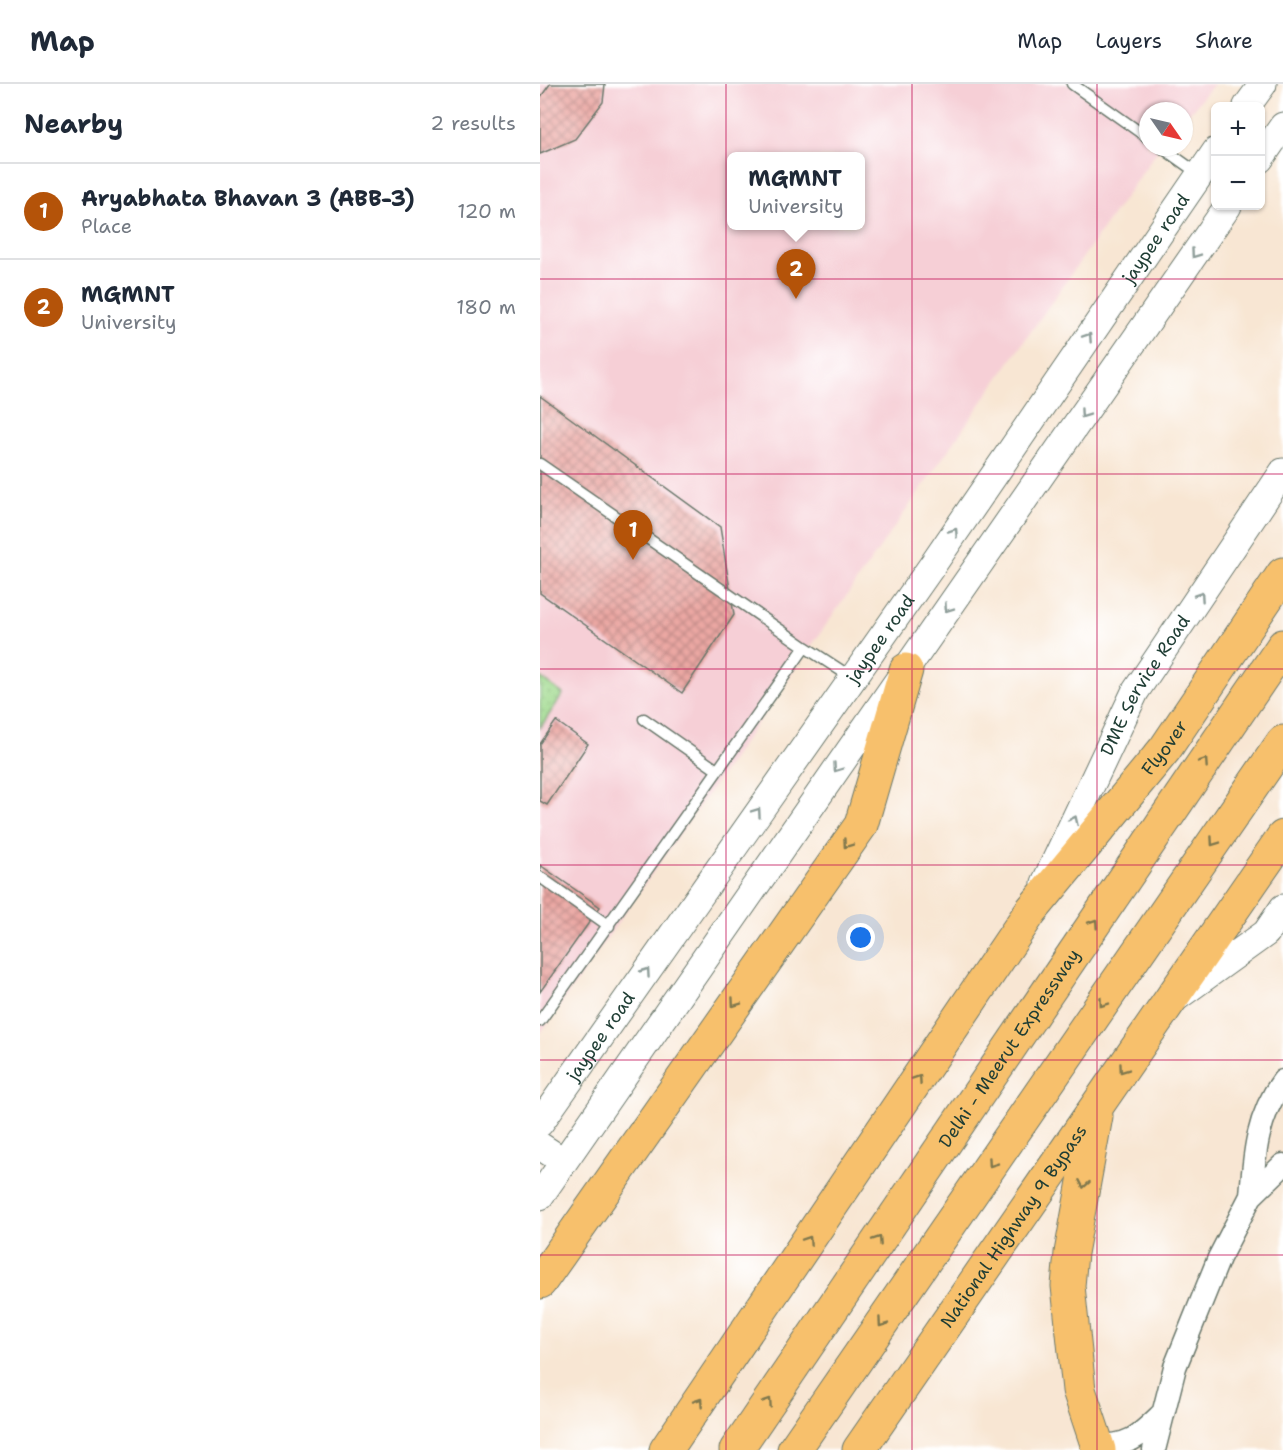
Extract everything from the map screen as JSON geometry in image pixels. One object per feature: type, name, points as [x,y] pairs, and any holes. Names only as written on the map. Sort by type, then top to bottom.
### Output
[{"type":"highway","name":"Flyover","points":[[666,1450],[1031,911],[1165,749],[1283,574]]},
{"type":"highway","name":"Delhi - Meerut Expressway","points":[[736,1450],[1283,646]]},
{"type":"highway","points":[[540,1282],[861,825],[906,670]]},
{"type":"highway","points":[[794,1450],[1283,742]]},
{"type":"highway","name":"National Highway 9 Bypass","points":[[859,1450],[1283,837]]},
{"type":"highway","points":[[1098,1106],[1071,1253],[1068,1286],[1079,1390],[1098,1448]]},
{"type":"street","points":[[1250,102],[1263,84]]},
{"type":"street","points":[[1262,156],[1283,126]]},
{"type":"street","name":"jaypee road","points":[[542,1117],[851,677],[934,563],[1212,156]]},
{"type":"street","points":[[540,1196],[1225,210]]},
{"type":"street","name":"DME Service Road","points":[[1031,911],[1135,692],[1283,472]]},
{"type":"street","points":[[934,563],[966,584]]},
{"type":"street","points":[[1169,1003],[1266,933],[1283,908]]},
{"type":"street","points":[[1251,1196],[1254,1150],[1262,1120],[1283,1081]]},
{"type":"street","points":[[540,1146],[563,1161]]},
{"type":"street","points":[[1154,1450],[1175,1367],[1194,1315],[1219,1258],[1251,1196],[1283,1165]]},
{"type":"street","points":[[1098,1448],[1126,1444],[1137,1438],[1161,1415]]},
{"type":"lane","points":[[1072,84],[1139,132]]},
{"type":"lane","points":[[1174,156],[1199,174]]},
{"type":"lane","points":[[540,464],[851,677]]},
{"type":"lane","points":[[540,1021],[805,647]]},
{"type":"lane","points":[[644,719],[717,770]]},
{"type":"lane","points":[[540,877],[609,926]]},
{"type":"shaded area","points":[[540,84],[1214,84],[1193,108],[1193,102],[1139,102],[1139,156],[1154,156],[540,1034]]},
{"type":"green space","points":[[540,677],[563,694],[540,728]]},
{"type":"building","points":[[550,84],[605,84],[603,102],[575,139],[540,154],[540,98]]},
{"type":"building","points":[[540,396],[720,527],[734,615],[682,693],[540,593]]},
{"type":"building","points":[[556,721],[588,744],[547,805],[540,801],[540,744]]},
{"type":"building","points":[[540,865],[600,907],[540,992]]},
{"type":"place","name":"MGMNT","points":[[796,299]]},
{"type":"place","name":"Aryabhata Bhavan 3 (ABB-3)","points":[[633,560]]}]
